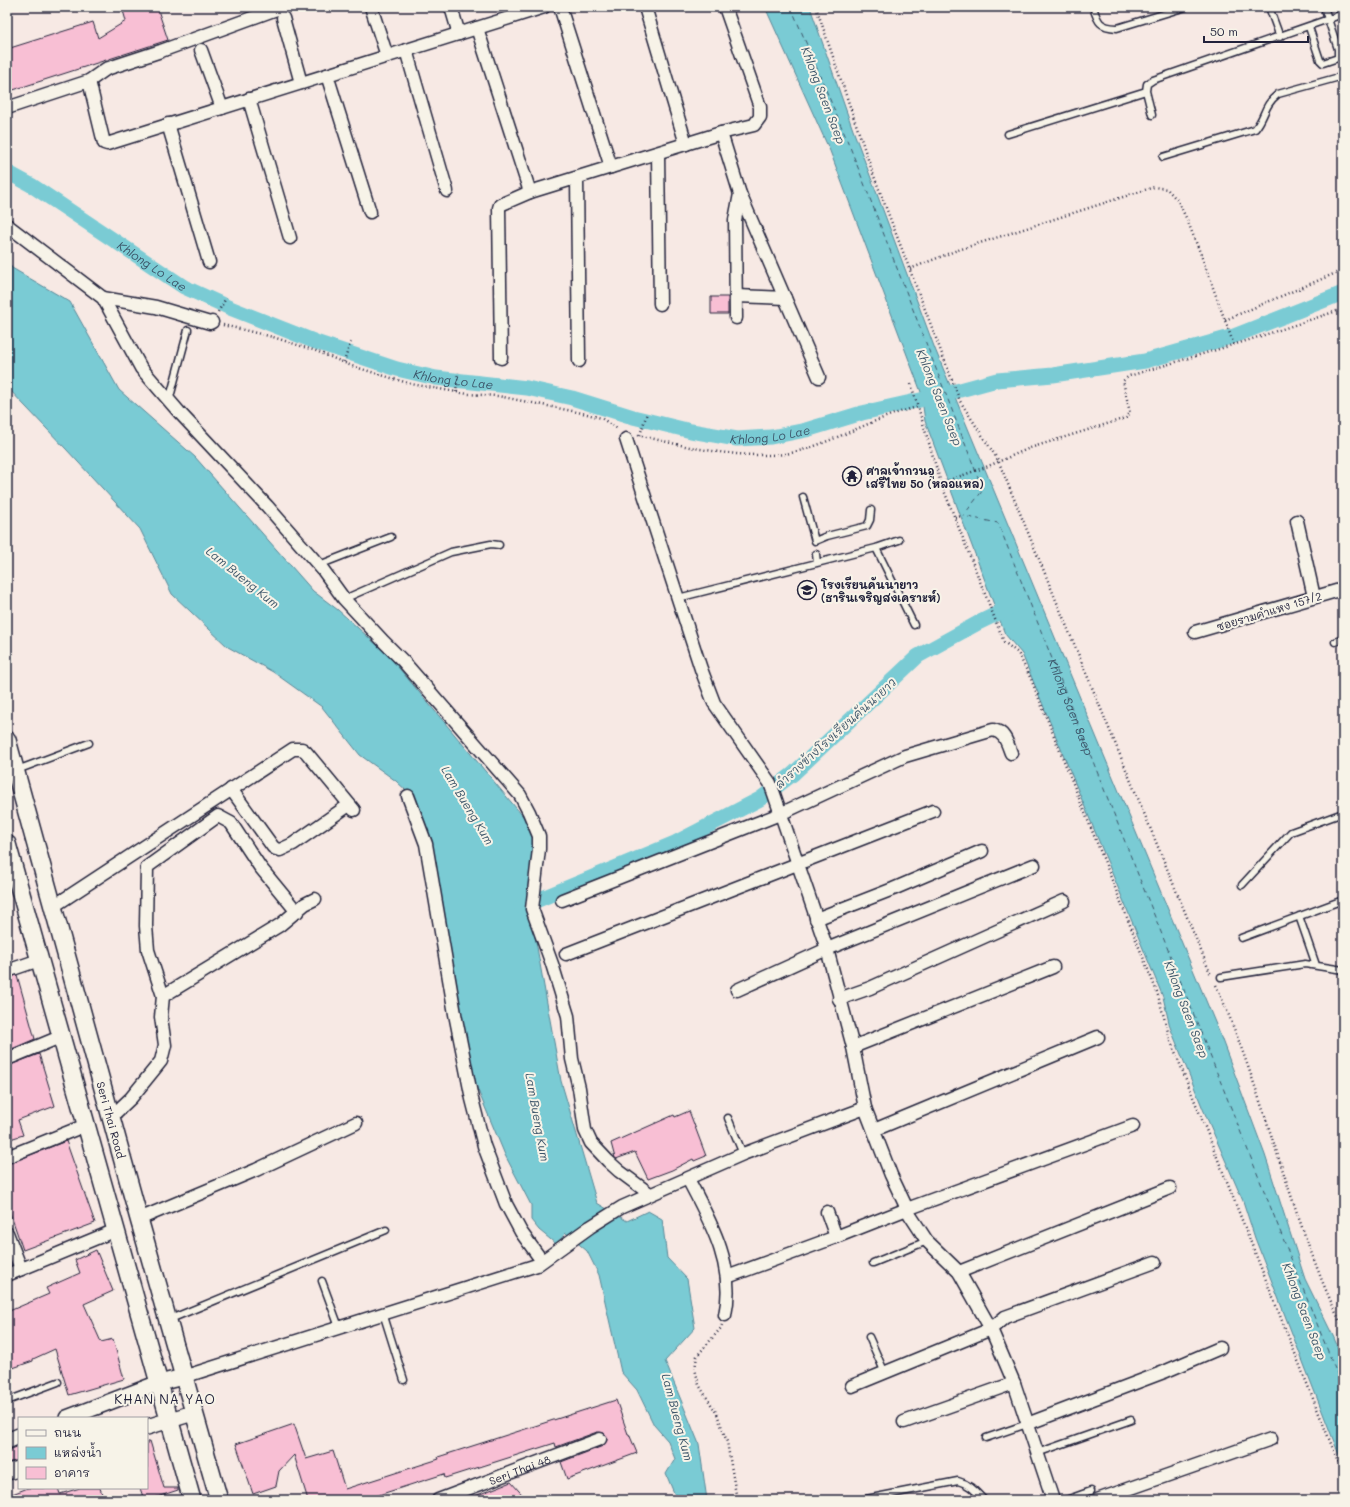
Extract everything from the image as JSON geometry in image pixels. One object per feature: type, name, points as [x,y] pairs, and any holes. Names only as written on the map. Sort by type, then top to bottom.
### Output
[{"type":"main road","name":"Seri Thai Road","points":[[7,740],[54,906],[138,1219],[218,1500]]},
{"type":"main road","points":[[7,844],[60,1037],[192,1500]]},
{"type":"street","points":[[371,7],[386,56]]},
{"type":"street","points":[[451,7],[459,34]]},
{"type":"street","points":[[560,7],[611,167]]},
{"type":"street","points":[[645,7],[686,144]]},
{"type":"street","points":[[501,358],[499,208],[504,203],[530,192],[721,133],[754,125],[760,117],[760,107],[725,7]]},
{"type":"street","points":[[89,81],[104,143],[106,144],[539,8]]},
{"type":"street","points":[[7,108],[89,81],[106,69],[283,13],[301,83]]},
{"type":"street","points":[[477,28],[530,192]]},
{"type":"street","points":[[201,50],[222,108]]},
{"type":"street","points":[[406,50],[448,191]]},
{"type":"street","points":[[327,75],[370,212]]},
{"type":"street","points":[[249,99],[290,238]]},
{"type":"street","points":[[168,124],[209,262]]},
{"type":"street","points":[[721,133],[740,194],[819,377]]},
{"type":"street","points":[[658,153],[660,304]]},
{"type":"street","points":[[577,178],[579,360]]},
{"type":"street","points":[[736,318],[735,220],[740,194]]},
{"type":"street","points":[[7,225],[103,298],[141,368],[169,401],[267,506],[319,565],[344,599],[403,660],[520,795],[535,824],[539,839],[533,912],[552,964],[568,1016],[572,1059],[579,1088],[585,1130],[591,1143],[612,1165],[650,1194]]},
{"type":"street","points":[[736,296],[785,298]]},
{"type":"street","points":[[103,298],[156,307],[192,319],[210,323],[214,319]]},
{"type":"street","points":[[628,435],[678,598],[701,669],[714,703],[770,783],[774,794],[826,949],[853,1047],[866,1108],[891,1175],[907,1209],[927,1241],[959,1272],[991,1329],[1014,1383],[1053,1500]]},
{"type":"street","points":[[1297,521],[1314,597]]},
{"type":"street","name":"ซอยรามคำแหง 157/2","points":[[1195,632],[1343,588]]},
{"type":"street","points":[[562,900],[780,814],[905,756],[993,730],[1000,731],[1004,736],[1011,753]]},
{"type":"street","points":[[54,906],[231,789],[293,749],[299,749],[306,752],[352,808],[293,844],[280,850],[273,847],[231,789]]},
{"type":"street","points":[[408,796],[426,844],[455,1014],[472,1099],[484,1146],[506,1204],[521,1232],[544,1259]]},
{"type":"street","points":[[566,954],[796,863],[934,811]]},
{"type":"street","points":[[111,1117],[131,1098],[161,1061],[165,1045],[161,1017],[163,996],[148,950],[146,926],[147,867],[218,816],[230,823],[260,867],[297,912]]},
{"type":"street","points":[[816,919],[982,851]]},
{"type":"street","points":[[737,990],[826,949],[1034,865]]},
{"type":"street","points":[[163,996],[280,925],[305,904],[315,899]]},
{"type":"street","points":[[840,999],[876,986],[1064,901]]},
{"type":"street","points":[[7,971],[39,960]]},
{"type":"street","points":[[853,1047],[1052,967]]},
{"type":"street","points":[[7,1058],[60,1037]]},
{"type":"street","points":[[874,1130],[1098,1037]]},
{"type":"street","points":[[70,1417],[159,1383],[183,1377],[537,1265],[590,1227],[622,1207],[743,1154],[866,1108]]},
{"type":"street","points":[[138,1219],[256,1170],[356,1123]]},
{"type":"street","points":[[7,1157],[86,1125]]},
{"type":"street","points":[[727,1277],[1133,1126]]},
{"type":"street","points":[[688,1179],[709,1220],[722,1253],[729,1284],[728,1305],[725,1315]]},
{"type":"street","points":[[959,1272],[1170,1188]]},
{"type":"street","points":[[827,1212],[836,1237]]},
{"type":"street","points":[[7,1275],[116,1230]]},
{"type":"street","points":[[7,1234],[21,1269]]},
{"type":"street","points":[[852,1386],[991,1329],[1005,1317],[1155,1262]]},
{"type":"street","points":[[1027,1424],[1164,1372],[1220,1348]]},
{"type":"street","points":[[904,1422],[1014,1383]]},
{"type":"street","points":[[148,1427],[193,1413]]},
{"type":"street","name":"Seri Thai 48","points":[[438,1500],[600,1439]]},
{"type":"street","points":[[1094,1495],[1271,1439]]},
{"type":"street","points":[[7,1472],[18,1469]]},
{"type":"lane","points":[[1093,7],[1097,20],[1106,27],[1117,28],[1186,7]]},
{"type":"lane","points":[[1269,7],[1280,37]]},
{"type":"lane","points":[[1309,27],[1320,60],[1323,63],[1326,63],[1338,58],[1339,54],[1324,7]]},
{"type":"lane","points":[[1152,115],[1146,91],[1147,84],[1153,80],[1343,14]]},
{"type":"lane","points":[[1163,157],[1255,129],[1261,122],[1264,111],[1270,101],[1278,94],[1343,76]]},
{"type":"lane","points":[[1008,134],[1146,91]]},
{"type":"lane","points":[[169,401],[188,330]]},
{"type":"lane","points":[[803,496],[814,542],[827,536],[867,526],[870,520],[871,510]]},
{"type":"lane","points":[[319,565],[391,537]]},
{"type":"lane","points":[[678,598],[876,548],[899,540]]},
{"type":"lane","points":[[344,599],[451,552],[491,544],[499,545]]},
{"type":"lane","points":[[876,548],[914,625]]},
{"type":"lane","points":[[816,554],[817,562]]},
{"type":"lane","points":[[1335,642],[1343,638]]},
{"type":"lane","points":[[16,771],[89,743]]},
{"type":"lane","points":[[1242,885],[1291,832],[1343,813]]},
{"type":"lane","points":[[1242,938],[1343,900]]},
{"type":"lane","points":[[1299,916],[1316,965]]},
{"type":"lane","points":[[1221,977],[1305,964],[1343,970]]},
{"type":"lane","points":[[728,1118],[743,1154]]},
{"type":"lane","points":[[167,1320],[386,1230]]},
{"type":"lane","points":[[873,1263],[927,1241]]},
{"type":"lane","points":[[322,1281],[339,1327]]},
{"type":"lane","points":[[382,1313],[404,1380]]},
{"type":"lane","points":[[869,1337],[885,1373]]},
{"type":"lane","points":[[7,1401],[58,1382]]},
{"type":"lane","points":[[1037,1453],[1131,1420]]},
{"type":"lane","points":[[986,1438],[1027,1424]]},
{"type":"lane","points":[[861,1500],[958,1481],[971,1487],[984,1500]]},
{"type":"lane","points":[[1066,1500],[1094,1495]]},
{"type":"path","points":[[816,7],[872,171],[960,401],[998,460],[1208,968],[1229,1014],[1316,1265],[1343,1329]]},
{"type":"path","points":[[910,269],[955,251],[1154,187],[1163,188],[1167,189],[1178,201],[1188,222],[1234,345]]},
{"type":"path","points":[[1225,321],[1343,270]]},
{"type":"path","points":[[226,298],[214,319],[273,337],[352,366],[411,384],[456,392],[498,396],[586,414],[601,418],[628,435],[640,435],[712,452],[747,455],[785,455],[824,443],[874,422],[918,407]]},
{"type":"path","points":[[942,483],[1030,448],[1126,418],[1130,413],[1123,381],[1129,376],[1234,345],[1343,309]]},
{"type":"path","points":[[344,362],[351,341]]},
{"type":"path","points":[[456,392],[458,372]]},
{"type":"path","points":[[911,384],[942,483],[991,611],[1004,642],[1018,653],[1034,686],[1156,992],[1170,1039],[1343,1474]]},
{"type":"path","points":[[640,435],[647,413]]},
{"type":"path","points":[[955,517],[963,516]]},
{"type":"path","points":[[725,1315],[721,1328],[697,1356],[695,1369],[699,1385],[717,1414],[727,1442],[737,1500]]},
{"type":"water","name":"Khlong Saen Saep","points":[[765,7],[810,7],[853,130],[935,349],[1219,1032],[1265,1155],[1305,1279],[1343,1360],[1343,1465],[1255,1238],[1243,1201],[1203,1109],[1170,1027],[1163,997],[1022,654],[1005,634],[925,421],[921,392],[830,151]]},
{"type":"water","name":"Lam Bueng Kum","points":[[7,261],[12,268],[70,302],[119,390],[195,457],[313,591],[338,610],[388,655],[537,833],[533,925],[561,1081],[597,1203],[627,1221],[648,1211],[662,1219],[667,1258],[687,1279],[695,1328],[665,1361],[699,1444],[707,1500],[677,1500],[666,1474],[675,1459],[668,1441],[654,1425],[637,1390],[621,1372],[599,1275],[587,1251],[566,1233],[556,1244],[539,1230],[531,1220],[531,1205],[505,1155],[477,1088],[460,1032],[412,796],[396,781],[360,755],[322,707],[273,672],[228,647],[172,594],[140,529],[7,387]]},
{"type":"building","points":[[122,7],[157,7],[168,40],[7,92],[7,49],[93,22],[98,38],[126,21]]},
{"type":"building","points":[[711,297],[728,297],[728,314],[711,314]]},
{"type":"building","points":[[17,975],[35,1039],[7,1051],[7,978]]},
{"type":"building","points":[[39,1054],[55,1106],[18,1120],[23,1135],[7,1140],[7,1066]]},
{"type":"building","points":[[689,1111],[706,1156],[694,1161],[693,1159],[672,1170],[648,1179],[635,1152],[616,1159],[615,1158],[611,1143],[674,1115],[675,1117]]},
{"type":"building","points":[[66,1141],[95,1223],[23,1250],[7,1204],[7,1164]]},
{"type":"building","points":[[96,1250],[113,1291],[84,1304],[101,1342],[113,1339],[124,1379],[69,1395],[55,1349],[33,1359],[33,1361],[7,1370],[7,1312],[49,1294],[46,1288],[80,1273],[75,1260]]},
{"type":"building","points":[[616,1400],[628,1434],[637,1453],[567,1479],[561,1462],[603,1446],[607,1440],[604,1433],[597,1432],[556,1447],[555,1443],[445,1478],[444,1474],[363,1500],[308,1500],[294,1455],[279,1471],[276,1486],[253,1494],[236,1444],[294,1424],[306,1459],[333,1451],[345,1489],[439,1459],[438,1457]]},
{"type":"building","points":[[150,1441],[164,1488],[178,1488],[178,1490],[144,1500],[140,1489],[148,1489],[148,1442]]},
{"type":"building","points":[[18,1446],[18,1460],[7,1463],[7,1453],[9,1450]]},
{"type":"building","points":[[511,1482],[527,1500],[467,1500],[467,1499]]},
{"type":"building","points":[[25,1489],[58,1489],[60,1494],[77,1489],[100,1489],[104,1500],[7,1500],[7,1496]]},
{"type":"waterway","name":"Khlong Lo Lae","points":[[7,172],[31,185],[184,287],[230,308],[316,342],[397,369],[436,378],[527,388],[572,398],[633,417],[691,431],[737,439],[771,437],[806,430],[862,413],[938,396],[997,380],[1053,375],[1145,361],[1234,336],[1343,293]]},
{"type":"waterway","name":"ลำรางข้างโรงเรียนคันนายาว","points":[[521,907],[675,843],[760,799],[793,774],[918,656],[978,623],[1015,605]]},
{"type":"ferry route","points":[[791,7],[850,147],[983,490],[963,516],[998,523],[1343,1389]]},
{"type":"place","name":"ศาลเจ้ากวนอู เสรีไทย 50 (หลอแหล)","points":[[852,476]]},
{"type":"place","name":"โรงเรียนคันนายาว (ธารินเจริญสงเคราะห์)","points":[[807,590]]},
{"type":"district","name":"KHAN NA YAO","points":[[165,1398]]}]
